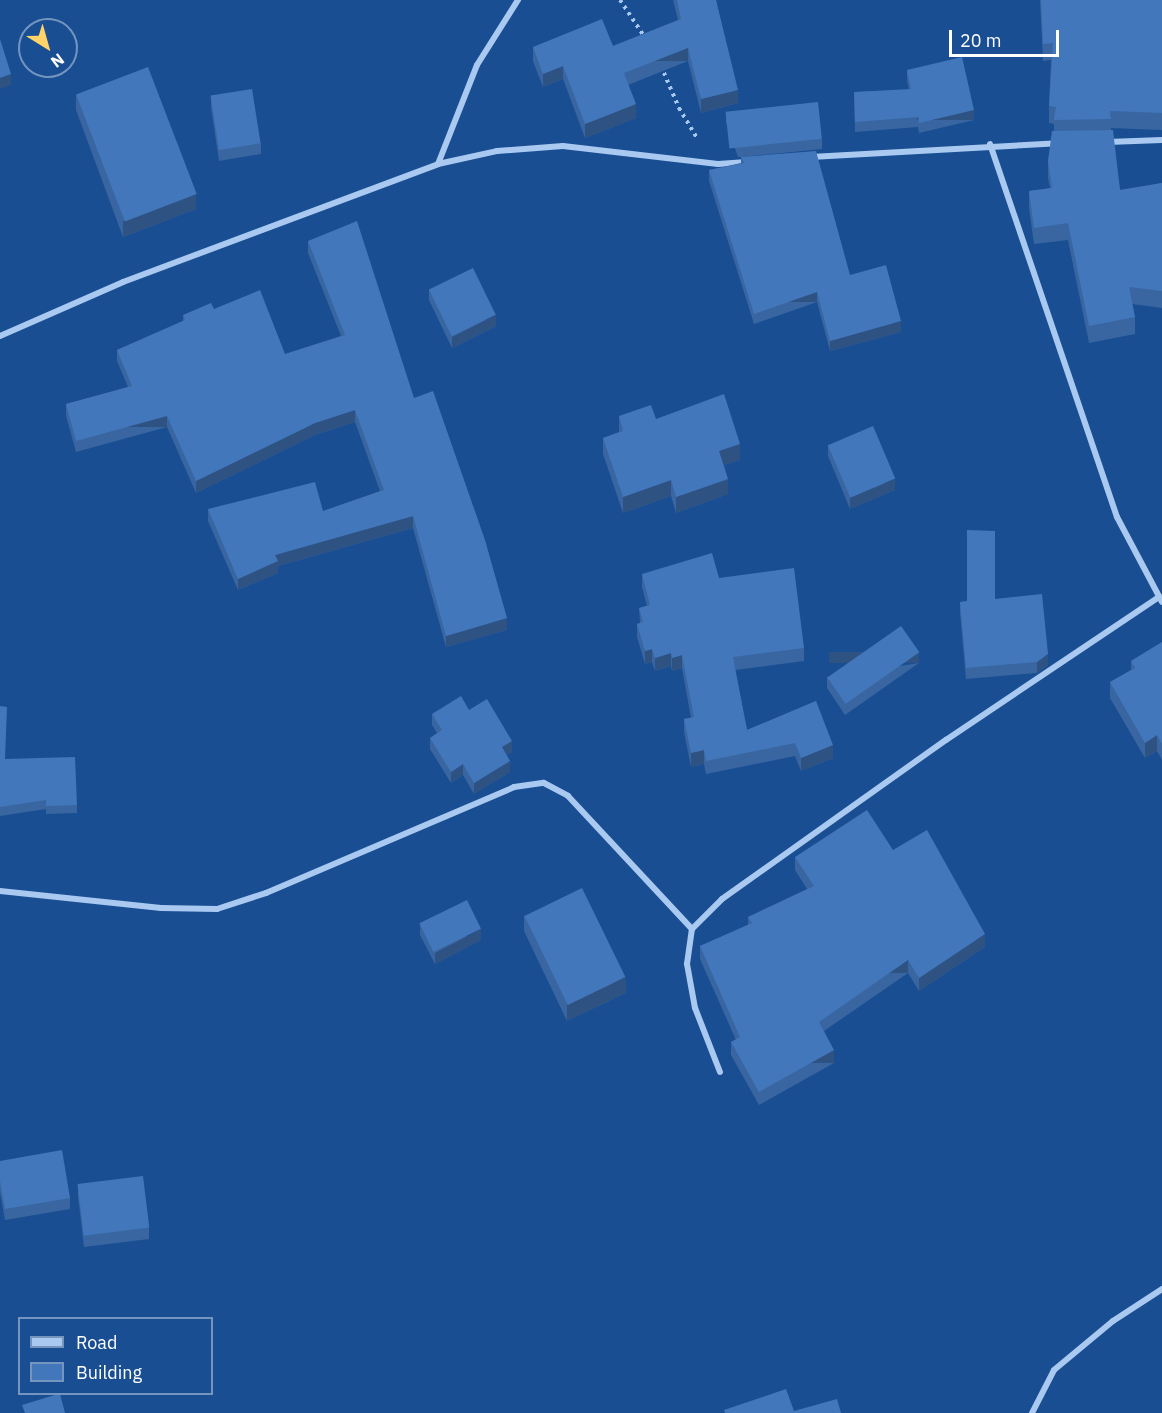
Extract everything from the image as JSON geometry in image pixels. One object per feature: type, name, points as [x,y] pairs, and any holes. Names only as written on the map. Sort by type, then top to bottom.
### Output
[{"type":"street","points":[[438,164],[477,65],[518,0]]},
{"type":"street","points":[[1102,142],[1162,140]]},
{"type":"street","points":[[806,157],[990,144],[1069,142]]},
{"type":"street","points":[[720,1072],[694,1008],[687,964],[692,929],[722,899],[927,753],[1160,600],[1117,517],[990,144]]},
{"type":"street","points":[[0,336],[123,282],[438,164],[497,151],[563,146],[718,164],[762,161]]},
{"type":"street","points":[[0,891],[161,909],[217,909],[266,893],[514,787],[544,783],[568,796],[692,929]]},
{"type":"street","points":[[1032,1413],[1054,1370],[1113,1321],[1162,1289]]},
{"type":"path","points":[[620,0],[647,41]]},
{"type":"path","points":[[658,60],[688,126],[718,164]]},
{"type":"building","points":[[677,0],[716,0],[738,90],[701,99],[688,48],[624,73],[636,104],[585,124],[563,66],[543,74],[533,47],[602,19],[613,46],[681,19]]},
{"type":"building","points":[[1041,0],[1162,0],[1162,113],[1110,111],[1111,119],[1054,120],[1056,107],[1049,106],[1053,43],[1043,44]]},
{"type":"building","points":[[0,39],[11,74],[0,78]]},
{"type":"building","points":[[962,57],[974,110],[919,123],[918,117],[855,122],[854,92],[911,89],[907,70]]},
{"type":"building","points":[[148,67],[197,194],[125,222],[76,95]]},
{"type":"building","points":[[252,89],[261,143],[219,150],[211,96]]},
{"type":"building","points":[[818,102],[822,139],[729,149],[726,112]]},
{"type":"building","points":[[1113,130],[1120,190],[1162,183],[1162,291],[1129,287],[1135,317],[1089,326],[1068,223],[1034,228],[1029,191],[1052,188],[1048,161],[1052,131]]},
{"type":"building","points":[[816,151],[850,275],[886,265],[901,321],[830,341],[817,292],[754,314],[709,170],[744,163],[741,157]]},
{"type":"building","points":[[357,221],[414,398],[433,391],[485,540],[507,618],[446,636],[413,516],[275,555],[278,561],[238,579],[208,509],[315,482],[323,511],[384,490],[355,410],[315,423],[196,481],[167,416],[76,441],[66,404],[132,386],[117,350],[185,320],[183,315],[211,303],[214,309],[260,290],[285,354],[345,335],[308,241]]},
{"type":"building","points":[[473,268],[496,315],[452,336],[429,289]]},
{"type":"building","points":[[724,394],[740,444],[719,451],[728,479],[676,497],[671,480],[623,497],[603,438],[623,431],[619,416],[651,405],[656,419]]},
{"type":"building","points":[[873,426],[895,478],[850,498],[828,445]]},
{"type":"building","points":[[967,530],[995,531],[995,599],[1042,594],[1048,654],[1037,662],[966,668],[960,602],[967,601]]},
{"type":"building","points":[[712,553],[719,578],[794,568],[804,648],[733,657],[747,730],[816,701],[833,745],[801,758],[795,743],[706,761],[704,750],[691,753],[684,719],[694,717],[682,655],[672,658],[671,653],[655,658],[652,649],[645,651],[637,624],[643,622],[639,608],[650,605],[642,574]]},
{"type":"building","points":[[901,626],[919,652],[846,704],[827,678]]},
{"type":"building","points":[[1162,642],[1162,744],[1157,735],[1145,743],[1110,682],[1135,668],[1131,661]]},
{"type":"building","points":[[461,696],[469,710],[487,699],[512,741],[502,747],[510,761],[474,783],[463,764],[451,772],[430,738],[442,730],[432,714]]},
{"type":"building","points":[[0,706],[7,707],[5,759],[75,757],[77,805],[46,806],[46,800],[0,807]]},
{"type":"building","points":[[867,810],[893,850],[927,830],[985,934],[919,978],[908,960],[819,1022],[834,1050],[759,1092],[731,1042],[740,1037],[700,946],[752,923],[748,917],[814,886],[795,857]]},
{"type":"building","points":[[582,888],[625,977],[568,1005],[524,916]]},
{"type":"building","points":[[467,900],[481,929],[433,952],[419,923]]},
{"type":"building","points":[[62,1150],[70,1198],[5,1209],[0,1181],[0,1161]]},
{"type":"building","points":[[143,1176],[149,1228],[84,1236],[77,1184]]},
{"type":"building","points":[[786,1389],[794,1411],[837,1399],[841,1413],[725,1413],[724,1410]]},
{"type":"building","points":[[60,1395],[65,1413],[25,1413],[22,1405]]}]
